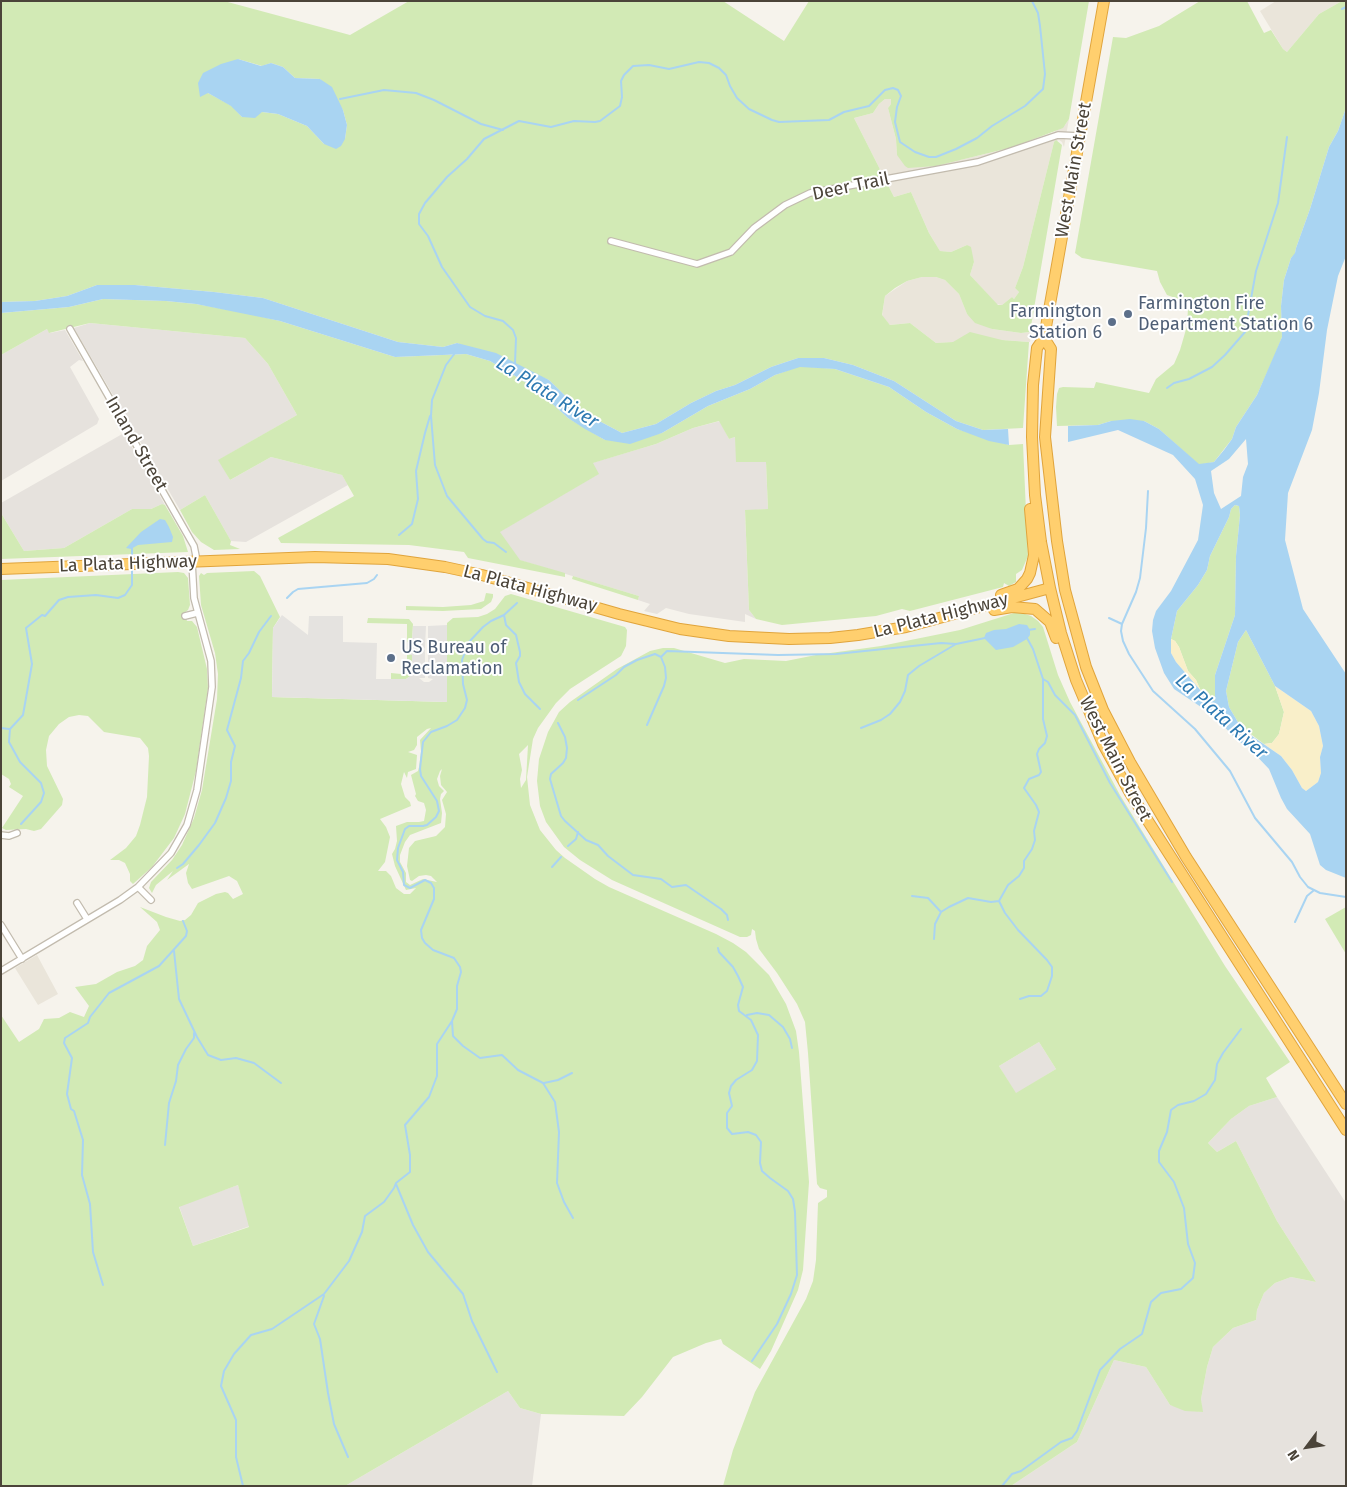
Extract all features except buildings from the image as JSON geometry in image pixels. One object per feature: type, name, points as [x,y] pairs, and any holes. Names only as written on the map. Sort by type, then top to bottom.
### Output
[{"type":"highway","name":"West Main Street","points":[[1104,1],[1044,338],[1037,348],[1033,385],[1032,437],[1037,517],[1050,588],[1061,633],[1083,697],[1103,744],[1130,793],[1346,1130]]},
{"type":"highway","name":"West Main Street","points":[[1044,338],[1051,349],[1045,437],[1055,528],[1065,590],[1086,667],[1130,762],[1186,857],[1346,1104]]},
{"type":"highway","points":[[1033,457],[1029,460],[1028,465],[1034,555],[1030,573],[1023,584],[1012,592],[963,606],[954,615],[966,619],[1012,607],[1028,608],[1040,612],[1050,622],[1074,686],[1079,695],[1083,697]]},
{"type":"highway","points":[[1055,528],[1052,544],[1056,568],[1050,588],[1065,609],[1090,688],[1098,696]]},
{"type":"highway","name":"La Plata Highway","points":[[1,569],[338,557],[415,562],[504,580],[654,624],[706,634],[796,639],[839,637],[906,627],[1050,588]]},
{"type":"street","name":"Deer Trail","points":[[611,241],[697,264],[731,252],[762,222],[785,205],[810,193],[978,162],[1058,135],[1080,136]]},
{"type":"street","name":"Inland Street","points":[[1,971],[120,900],[138,887],[164,862],[187,825],[197,790],[211,702],[213,676],[209,651],[194,598],[194,546],[70,329]]},
{"type":"street","points":[[185,616],[197,613]]},
{"type":"street","points":[[1,835],[9,836],[18,833]]},
{"type":"street","points":[[138,887],[151,900]]},
{"type":"street","points":[[77,903],[87,919]]},
{"type":"street","points":[[1,925],[22,959]]},
{"type":"shaded area","points":[[1276,1],[1342,1],[1319,14],[1287,52],[1283,49],[1260,11]]},
{"type":"shaded area","points":[[885,99],[891,99],[891,104],[888,108],[896,139],[897,155],[960,160],[1013,147],[1054,132],[1065,125],[1069,119],[1064,147],[1059,140],[1054,142],[1023,267],[1015,288],[1019,292],[1014,299],[1012,297],[1002,305],[996,304],[970,275],[974,262],[967,245],[951,252],[940,251],[929,233],[911,192],[894,197],[854,118],[873,113]]},
{"type":"shaded area","points":[[922,277],[936,277],[945,280],[959,294],[967,314],[992,329],[1021,333],[1032,332],[1030,342],[1002,340],[936,343],[910,323],[890,325],[882,316],[885,296],[907,281]]},
{"type":"shaded area","points":[[90,323],[245,338],[268,364],[297,415],[219,460],[230,480],[271,457],[342,475],[348,485],[246,542],[231,541],[205,495],[180,510],[74,328]]},
{"type":"shaded area","points":[[47,329],[50,333],[65,330],[83,361],[79,360],[70,367],[99,419],[97,424],[1,481],[1,355]]},
{"type":"shaded area","points":[[720,421],[729,439],[735,437],[766,462],[768,509],[745,511],[749,610],[756,619],[745,614],[745,622],[689,614],[666,608],[657,614],[644,611],[650,604],[638,600],[639,596],[519,560],[499,532],[598,474],[592,463],[656,444],[693,428]]},
{"type":"shaded area","points":[[124,433],[165,505],[162,504],[151,509],[132,509],[64,548],[24,551],[1,513],[1,503]]},
{"type":"shaded area","points":[[282,615],[308,635],[309,616],[343,616],[343,642],[377,643],[376,679],[406,679],[412,675],[412,655],[407,654],[407,642],[412,642],[413,626],[426,626],[424,649],[425,678],[419,678],[424,682],[429,682],[433,679],[428,678],[428,626],[447,625],[447,702],[272,697],[273,628]]},
{"type":"shaded area","points":[[37,955],[58,994],[38,1005],[15,968]]},
{"type":"shaded area","points":[[1039,1042],[1056,1069],[1016,1094],[999,1066]]},
{"type":"shaded area","points":[[1277,1097],[1346,1203],[1346,1486],[1011,1486],[1077,1442],[1114,1360],[1146,1367],[1170,1405],[1202,1412],[1201,1399],[1213,1347],[1233,1328],[1256,1320],[1257,1310],[1264,1293],[1275,1283],[1291,1277],[1316,1282],[1277,1221],[1236,1141],[1217,1152],[1208,1143],[1231,1119],[1249,1106]]},
{"type":"shaded area","points":[[238,1185],[250,1226],[193,1246],[179,1206]]},
{"type":"shaded area","points":[[508,1391],[520,1408],[541,1414],[532,1486],[345,1486]]},
{"type":"green space","points":[[1,1],[224,1],[350,35],[409,1],[723,1],[784,41],[809,1],[1089,1],[1069,119],[1063,128],[1013,147],[936,166],[908,168],[897,155],[896,139],[888,108],[891,104],[891,99],[885,99],[873,113],[854,118],[894,197],[911,192],[929,233],[940,251],[951,252],[967,245],[971,247],[974,262],[970,275],[998,305],[1002,305],[1012,297],[1014,299],[1019,292],[1015,288],[1023,267],[1054,142],[1056,140],[1062,145],[1030,332],[1021,333],[992,329],[975,323],[967,314],[959,294],[945,280],[936,277],[922,277],[907,281],[895,288],[885,296],[882,315],[890,325],[910,323],[936,343],[953,342],[970,332],[1002,340],[1029,342],[1023,428],[983,430],[956,421],[894,381],[853,365],[824,358],[798,358],[771,367],[735,385],[716,391],[691,403],[656,424],[622,433],[582,412],[549,380],[457,343],[443,347],[398,342],[263,298],[135,285],[97,285],[67,296],[35,301],[1,302]],"holes":[[[238,59],[262,66],[271,63],[283,67],[295,78],[320,79],[343,110],[347,125],[345,139],[324,144],[307,126],[278,114],[262,112],[242,117],[232,106],[208,93]]]},
{"type":"green space","points":[[1200,1],[1247,1],[1264,33],[1271,30],[1287,52],[1319,14],[1342,1],[1346,1],[1346,108],[1338,131],[1329,147],[1295,254],[1291,258],[1284,280],[1281,306],[1282,337],[1275,355],[1257,395],[1236,427],[1232,439],[1214,462],[1199,465],[1159,429],[1144,421],[1111,421],[1098,425],[1057,426],[1056,407],[1059,388],[1094,388],[1096,382],[1149,393],[1156,379],[1174,364],[1180,350],[1187,326],[1188,308],[1184,301],[1167,295],[1157,271],[1082,258],[1075,253],[1113,37],[1126,38],[1159,26]]},
{"type":"green space","points":[[103,299],[166,301],[241,312],[280,321],[395,357],[466,354],[490,361],[535,388],[568,418],[605,440],[662,433],[708,406],[750,389],[775,375],[800,366],[835,369],[889,387],[926,412],[957,429],[1009,445],[1023,444],[1028,556],[1022,570],[1016,574],[1016,582],[1009,586],[1004,583],[1003,587],[910,611],[902,609],[876,616],[782,625],[756,619],[749,610],[745,510],[768,509],[766,462],[736,462],[735,437],[729,439],[719,421],[693,428],[656,444],[593,463],[599,474],[500,532],[520,560],[565,573],[565,577],[468,558],[464,552],[409,545],[281,543],[278,538],[354,496],[342,475],[271,457],[230,480],[218,460],[297,415],[268,364],[245,338],[90,323],[49,333],[47,329],[1,355],[1,313],[69,307]]},
{"type":"green space","points":[[205,495],[231,541],[230,545],[240,549],[214,550],[201,542],[192,532],[180,510]]},
{"type":"green space","points":[[162,504],[165,505],[183,536],[188,552],[1,559],[1,513],[24,551],[64,548],[132,509],[151,509]]},
{"type":"green space","points":[[1235,505],[1239,506],[1240,515],[1236,556],[1235,615],[1215,675],[1215,702],[1201,691],[1196,680],[1188,671],[1179,647],[1171,639],[1177,611],[1198,585],[1207,570],[1210,556],[1231,509]]},
{"type":"green space","points":[[254,571],[260,576],[280,617],[273,628],[272,697],[447,702],[447,623],[453,618],[478,617],[487,614],[495,609],[505,596],[511,594],[625,627],[627,630],[626,646],[621,656],[570,689],[556,703],[538,728],[533,739],[527,777],[530,805],[540,830],[565,858],[609,887],[733,943],[746,952],[769,975],[786,1004],[796,1031],[799,1052],[809,1182],[803,1270],[798,1290],[771,1351],[760,1369],[723,1344],[721,1339],[706,1343],[673,1357],[642,1397],[624,1416],[541,1414],[520,1408],[508,1391],[345,1486],[1,1486],[1,1015],[19,1042],[39,1029],[44,1019],[59,1018],[70,1012],[84,1017],[89,1006],[75,987],[96,984],[117,972],[135,966],[143,960],[147,946],[160,930],[157,922],[140,907],[180,921],[185,920],[191,915],[198,903],[216,894],[225,892],[233,899],[243,894],[237,881],[229,876],[192,889],[188,883],[186,873],[189,864],[167,880],[173,871],[156,885],[152,893],[149,888],[151,882],[172,860],[182,845],[194,818],[202,790],[217,699],[218,674],[215,653],[201,605],[199,576],[201,573],[204,575],[207,573]],"holes":[[[431,728],[420,740],[421,752],[418,771],[411,775],[415,796],[418,801],[424,803],[426,810],[424,821],[407,822],[396,826],[397,841],[392,854],[395,866],[406,890],[416,888],[410,894],[404,894],[396,888],[391,876],[386,871],[378,871],[385,862],[390,837],[380,819],[411,806],[405,797],[401,784],[404,772],[407,778],[408,772],[416,769],[417,755],[408,752],[414,750],[417,745],[417,737]],[[528,745],[526,780],[521,788],[522,770],[519,754]],[[442,769],[440,776],[441,785],[447,792],[442,800],[446,814],[445,827],[436,836],[415,841],[409,848],[407,866],[410,880],[412,881],[419,876],[426,875],[431,876],[437,882],[423,879],[410,885],[406,882],[406,873],[400,862],[400,855],[410,835],[441,823],[440,799],[444,791],[439,786],[437,779]],[[238,1185],[249,1227],[193,1246],[179,1207]]]},
{"type":"green space","points":[[184,573],[188,578],[190,605],[184,613],[187,621],[192,621],[197,627],[207,669],[208,688],[196,771],[185,814],[174,838],[152,867],[133,884],[130,881],[130,874],[125,863],[119,860],[110,860],[126,848],[136,836],[147,797],[149,756],[148,748],[140,738],[104,732],[88,716],[69,717],[59,724],[49,736],[46,750],[47,766],[63,799],[62,805],[41,829],[34,831],[26,829],[6,830],[2,828],[23,796],[9,787],[11,784],[9,779],[1,774],[1,580]]},
{"type":"green space","points":[[573,576],[639,596],[638,600],[572,579]]},
{"type":"green space","points":[[486,593],[493,594],[493,597],[491,602],[481,609],[406,610],[406,606],[443,607],[471,605],[484,601]]},
{"type":"green space","points":[[1014,613],[1031,616],[1043,627],[1058,675],[1070,702],[1120,795],[1225,966],[1290,1062],[1266,1078],[1277,1097],[1249,1106],[1231,1119],[1208,1143],[1217,1152],[1236,1141],[1277,1221],[1316,1282],[1291,1277],[1275,1283],[1264,1293],[1257,1310],[1256,1320],[1233,1328],[1213,1347],[1201,1399],[1203,1412],[1185,1411],[1170,1405],[1146,1367],[1114,1360],[1077,1442],[1011,1486],[723,1486],[733,1450],[755,1392],[806,1299],[813,1281],[816,1260],[818,1203],[827,1197],[827,1190],[820,1188],[817,1184],[805,1022],[797,1004],[759,949],[755,931],[752,929],[751,935],[740,937],[612,880],[580,860],[564,847],[546,822],[540,806],[537,781],[539,759],[548,732],[559,712],[617,669],[650,651],[674,648],[725,663],[744,659],[786,661],[881,646],[960,630]],"holes":[[[1039,1042],[1056,1069],[1016,1093],[999,1066]]]},
{"type":"green space","points":[[368,618],[409,619],[413,624],[412,642],[407,642],[407,624],[367,623]]},
{"type":"green space","points":[[1246,630],[1275,686],[1284,712],[1279,734],[1272,743],[1264,744],[1252,735],[1239,724],[1229,707],[1226,691],[1238,642]]},
{"type":"green space","points":[[407,654],[412,654],[412,675],[406,679],[391,679],[391,673],[404,676],[407,674]]},
{"type":"green space","points":[[1346,907],[1346,954],[1325,919]]},
{"type":"sand","points":[[1171,639],[1179,647],[1188,671],[1196,680],[1201,691],[1176,662],[1171,653]]},
{"type":"sand","points":[[1275,686],[1311,711],[1319,726],[1323,746],[1320,757],[1321,773],[1318,782],[1306,791],[1302,788],[1292,770],[1281,756],[1264,744],[1272,743],[1279,734],[1284,712]]},
{"type":"water","points":[[238,59],[261,66],[271,63],[283,67],[295,78],[320,79],[332,87],[343,110],[347,125],[345,139],[341,146],[336,149],[324,144],[307,126],[278,114],[262,112],[255,118],[242,117],[231,106],[208,93],[200,97],[198,83],[203,73],[221,64]]},
{"type":"water","name":"La Plata River","points":[[1346,108],[1346,256],[1338,276],[1327,330],[1312,430],[1288,493],[1285,540],[1303,609],[1346,674],[1346,878],[1326,870],[1320,865],[1310,834],[1287,809],[1269,769],[1213,715],[1174,689],[1164,673],[1155,648],[1152,631],[1153,620],[1156,611],[1171,591],[1198,540],[1203,505],[1195,479],[1173,455],[1118,430],[1068,442],[1068,426],[1098,425],[1111,421],[1130,419],[1144,421],[1159,429],[1199,464],[1214,462],[1232,439],[1236,427],[1257,395],[1282,337],[1281,306],[1284,280],[1310,209],[1329,147],[1338,131]],"holes":[[[1246,439],[1248,464],[1243,477],[1241,496],[1221,509],[1214,493],[1211,471],[1229,459]],[[1235,505],[1239,506],[1240,515],[1236,556],[1235,615],[1215,675],[1215,701],[1201,691],[1176,662],[1171,653],[1171,639],[1177,611],[1198,585],[1207,570],[1210,556],[1231,509]],[[1246,630],[1275,686],[1311,711],[1319,726],[1323,746],[1320,757],[1321,773],[1318,782],[1306,791],[1302,788],[1292,770],[1281,756],[1252,736],[1239,724],[1229,707],[1226,691],[1238,642]]]},
{"type":"water","name":"La Plata River","points":[[97,285],[135,285],[263,298],[398,342],[443,347],[457,343],[496,353],[549,380],[582,412],[622,433],[656,424],[691,403],[716,391],[735,385],[771,367],[798,358],[824,358],[853,365],[894,381],[956,421],[983,430],[1008,429],[1009,445],[989,441],[957,429],[926,412],[889,387],[835,369],[800,367],[775,375],[750,389],[708,406],[662,433],[630,444],[605,440],[568,418],[535,388],[490,361],[466,354],[395,357],[280,321],[196,304],[166,301],[103,299],[69,307],[1,313],[1,302],[35,301],[67,296]]},
{"type":"water","points":[[160,519],[165,520],[169,527],[173,537],[172,542],[138,545],[131,549],[126,548],[141,532]]},
{"type":"water","points":[[1019,624],[1027,625],[1030,635],[1027,639],[1013,647],[996,650],[984,638],[986,633]]},
{"type":"waterway","name":"La Plata River","points":[[515,363],[516,338],[513,330],[503,321],[485,316],[470,307],[442,267],[428,236],[419,224],[419,214],[425,203],[484,139],[519,121],[551,127],[574,121],[600,121],[620,106],[622,97],[621,81],[633,66],[649,65],[669,69],[699,62],[709,63],[719,68],[726,75],[737,98],[749,109],[779,122],[829,120],[844,112],[869,106],[885,90],[893,88],[898,90],[901,96],[895,122],[900,142],[915,152],[929,157],[936,157],[977,138],[992,126],[1025,106],[1043,89],[1045,74],[1040,26],[1038,13],[1032,1]]},
{"type":"waterway","points":[[1342,9],[1346,7]]},
{"type":"waterway","points":[[340,99],[384,90],[416,93],[481,124],[503,130]]},
{"type":"waterway","points":[[1167,388],[1174,383],[1189,379],[1212,367],[1245,332],[1256,271],[1278,203],[1287,137]]},
{"type":"waterway","points":[[455,353],[446,365],[432,400],[431,416],[435,465],[447,496],[483,539],[494,543],[506,552]]},
{"type":"waterway","points":[[399,535],[412,524],[418,499],[416,471],[430,416]]},
{"type":"waterway","points":[[1148,491],[1140,578],[1121,631],[1129,654],[1153,691],[1195,729],[1230,771],[1255,818],[1292,862],[1308,887],[1320,893],[1346,897]]},
{"type":"waterway","points":[[132,548],[132,560]]},
{"type":"waterway","points":[[21,824],[41,802],[44,793],[41,783],[20,762],[9,742],[10,729],[23,715],[32,664],[26,628],[42,615],[45,616],[59,600],[68,597],[96,595],[118,598],[125,595],[132,585],[132,568]]},
{"type":"waterway","points":[[287,598],[298,589],[367,583],[377,575]]},
{"type":"waterway","points":[[243,1486],[236,1457],[236,1420],[221,1386],[224,1371],[234,1354],[251,1335],[272,1329],[324,1294],[349,1261],[362,1232],[365,1216],[384,1202],[396,1183],[410,1172],[410,1155],[405,1125],[429,1097],[437,1076],[437,1044],[452,1021],[457,1009],[457,986],[461,972],[454,958],[433,950],[422,938],[421,930],[434,899],[434,888],[431,883],[425,880],[410,888],[404,885],[403,872],[397,860],[398,848],[405,829],[409,826],[427,825],[436,817],[439,811],[437,801],[421,776],[423,742],[431,732],[457,720],[465,708],[467,700],[463,684],[462,660],[469,642],[483,627],[504,615],[517,603]]},
{"type":"waterway","points":[[504,615],[506,625],[516,635],[520,652],[516,663],[519,682],[525,694],[540,709]]},
{"type":"waterway","points":[[177,868],[183,864],[215,823],[226,798],[231,781],[231,762],[235,746],[227,730],[241,678],[243,661],[259,632],[271,616]]},
{"type":"waterway","points":[[1109,618],[1122,624]]},
{"type":"waterway","points":[[1028,630],[1035,629]]},
{"type":"waterway","points":[[861,728],[890,714],[900,702],[905,691],[908,675],[919,666],[956,644],[985,638]]},
{"type":"waterway","points":[[934,939],[935,924],[941,912],[949,907],[968,898],[991,902],[999,901],[1008,885],[1019,876],[1024,868],[1024,861],[1032,849],[1035,840],[1034,831],[1039,812],[1024,788],[1029,779],[1039,775],[1041,772],[1037,754],[1045,743],[1047,736],[1043,719],[1043,679],[1033,649],[1027,638]]},
{"type":"waterway","points":[[647,725],[664,686],[666,678],[665,667],[661,657],[667,651],[778,655],[836,654],[941,643],[956,644]]},
{"type":"waterway","points":[[578,700],[616,675],[624,667],[637,660],[655,654],[661,657]]},
{"type":"waterway","points":[[1043,679],[1048,682],[1055,695],[1075,715],[1110,783],[1172,882]]},
{"type":"waterway","points":[[558,723],[565,737],[566,758],[551,774],[550,779],[561,816],[565,821],[586,840],[598,845],[608,856],[633,875],[661,879],[672,887],[686,885],[721,909],[727,915],[728,920]]},
{"type":"waterway","points":[[1,728],[9,729]]},
{"type":"waterway","points":[[568,846],[576,839],[578,832]]},
{"type":"waterway","points":[[552,867],[561,857]]},
{"type":"waterway","points":[[1295,922],[1307,896],[1313,891]]},
{"type":"waterway","points":[[912,896],[928,898],[941,912]]},
{"type":"waterway","points":[[999,901],[1005,913],[1018,930],[1052,967],[1052,976],[1047,991],[1041,996],[1029,996],[1020,999]]},
{"type":"waterway","points":[[103,1285],[93,1252],[90,1204],[82,1175],[83,1140],[67,1094],[72,1058],[64,1043],[65,1038],[88,1023],[90,1017],[109,993],[159,966],[186,936],[187,931],[183,921]]},
{"type":"waterway","points":[[718,948],[719,952],[733,967],[743,987],[738,1005],[739,1011],[751,1020],[758,1035],[757,1061],[752,1070],[736,1080],[731,1086],[729,1093],[732,1106],[727,1113],[727,1128],[732,1134],[748,1132],[756,1135],[761,1142],[760,1163],[762,1171],[788,1191],[793,1199],[795,1212],[797,1275],[791,1294],[777,1324],[752,1361]]},
{"type":"waterway","points":[[174,951],[179,999],[208,1055],[221,1060],[236,1058],[254,1063],[281,1083]]},
{"type":"waterway","points":[[747,1015],[757,1013],[769,1015],[783,1027],[790,1039],[792,1048]]},
{"type":"waterway","points":[[452,1021],[453,1036],[463,1046],[480,1058],[502,1055],[518,1070],[543,1083],[555,1102],[559,1132],[557,1183],[564,1202],[573,1218]]},
{"type":"waterway","points":[[1002,1486],[1012,1474],[1021,1471],[1061,1442],[1072,1438],[1077,1431],[1100,1370],[1120,1349],[1142,1334],[1151,1302],[1161,1293],[1181,1289],[1193,1278],[1195,1263],[1188,1244],[1184,1208],[1174,1182],[1159,1162],[1159,1151],[1167,1132],[1171,1110],[1178,1105],[1194,1101],[1206,1094],[1215,1080],[1217,1064],[1241,1029]]},
{"type":"waterway","points":[[165,1145],[169,1103],[176,1081],[178,1065],[194,1038],[194,1033]]},
{"type":"waterway","points":[[544,1083],[558,1080],[572,1073]]},
{"type":"waterway","points":[[396,1184],[413,1225],[428,1252],[463,1294],[472,1321],[497,1372]]},
{"type":"waterway","points":[[324,1296],[314,1324],[320,1339],[334,1424],[348,1457]]},
{"type":"place","name":"Farmington Fire Department Station 6","points":[[1128,314]]},
{"type":"place","name":"Farmington Station 6","points":[[1112,322]]},
{"type":"place","name":"US Bureau of Reclamation","points":[[391,658]]}]
